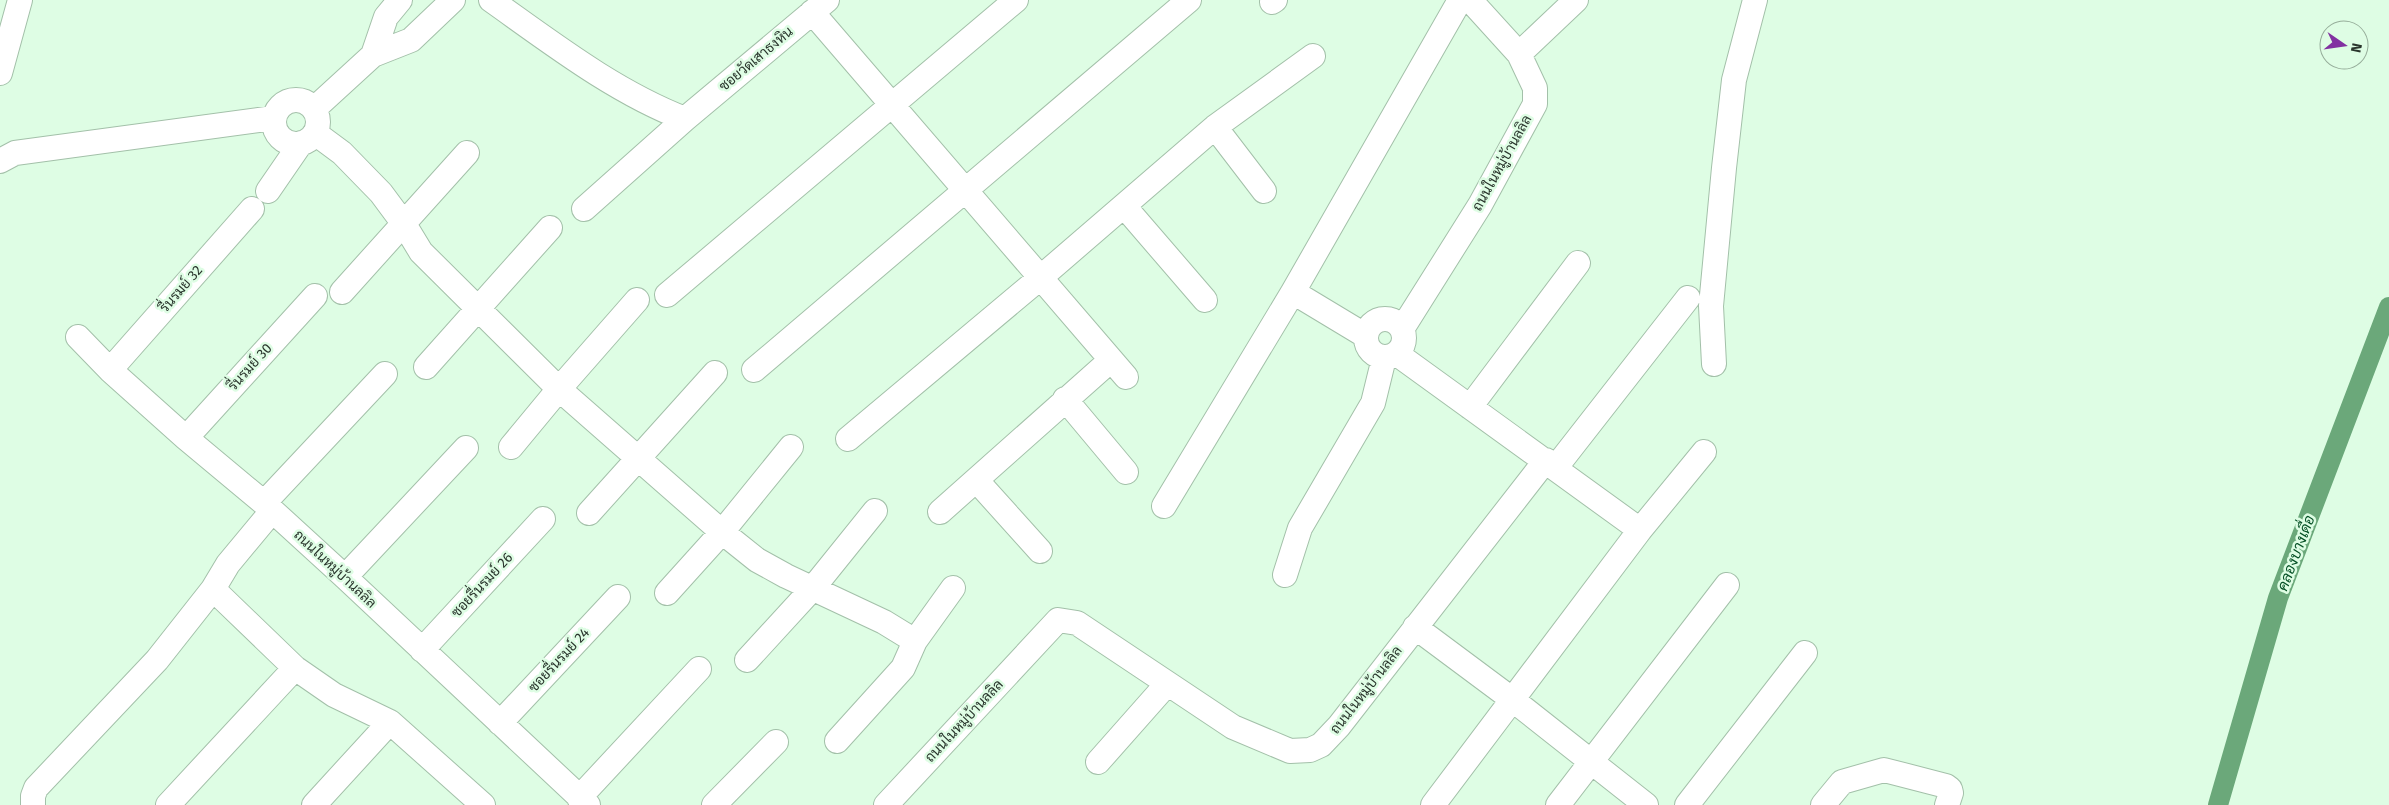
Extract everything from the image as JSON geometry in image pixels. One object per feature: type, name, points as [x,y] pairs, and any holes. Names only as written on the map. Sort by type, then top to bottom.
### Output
[{"type":"street","points":[[0,73],[20,0]]},
{"type":"street","points":[[373,55],[386,17],[400,0]]},
{"type":"street","points":[[314,108],[373,55],[411,40],[452,0]]},
{"type":"street","points":[[491,0],[550,42],[641,100],[686,119]]},
{"type":"street","points":[[667,296],[1016,0]]},
{"type":"street","points":[[754,370],[1189,0]]},
{"type":"street","points":[[1164,506],[1293,292],[1460,0]]},
{"type":"street","name":"ถนนในหมู่บ้านลลิล","points":[[1285,575],[1300,528],[1373,403],[1390,356],[1404,342],[1402,329],[1480,205],[1534,104],[1535,88],[1519,54],[1470,0]]},
{"type":"street","points":[[1519,54],[1576,0]]},
{"type":"street","points":[[1714,364],[1710,306],[1724,168],[1734,80],[1755,0]]},
{"type":"street","points":[[820,6],[892,105],[1118,368],[1065,399],[940,512]]},
{"type":"street","name":"ซอยวัดเสาธงหิน","points":[[584,209],[686,119],[820,6]]},
{"type":"street","points":[[848,439],[1216,127],[1312,56]]},
{"type":"street","points":[[268,191],[308,138],[318,125],[318,116],[314,108],[300,100],[291,100],[277,109],[274,126],[284,140],[308,138],[342,153],[381,193],[404,224],[421,252],[559,389],[722,532],[757,560],[884,622],[915,641]]},
{"type":"street","points":[[5,151],[274,118]]},
{"type":"street","points":[[1216,127],[1264,191]]},
{"type":"street","points":[[342,292],[467,154]]},
{"type":"street","points":[[1124,206],[1205,300]]},
{"type":"street","name":"รื่นรมย์ 32","points":[[110,370],[252,208]]},
{"type":"street","points":[[426,367],[550,228]]},
{"type":"street","points":[[1470,407],[1578,263]]},
{"type":"street","points":[[1293,292],[1366,336]]},
{"type":"street","name":"รื่นรมย์ 30","points":[[186,438],[315,296]]},
{"type":"street","name":"ถนนในหมู่บ้านลลิล","points":[[886,805],[1058,620],[1076,623],[1233,728],[1290,751],[1310,750],[1321,745],[1339,726],[1416,627],[1688,298]]},
{"type":"street","points":[[511,447],[637,300]]},
{"type":"street","points":[[1402,329],[1398,324],[1385,320],[1373,324],[1366,336],[1368,346],[1374,354],[1390,356],[1470,407],[1640,530]]},
{"type":"street","name":"ถนนในหมู่บ้านลลิล","points":[[78,337],[110,370],[186,438],[268,507],[345,577],[585,803]]},
{"type":"street","points":[[33,805],[32,796],[36,788],[157,660],[213,589],[268,507],[385,374]]},
{"type":"street","points":[[589,513],[638,457],[716,374]]},
{"type":"street","points":[[1065,399],[1126,472]]},
{"type":"street","points":[[667,592],[722,532],[791,447]]},
{"type":"street","points":[[345,577],[466,448]]},
{"type":"street","points":[[1433,805],[1640,530],[1704,452]]},
{"type":"street","points":[[976,481],[1040,551]]},
{"type":"street","points":[[747,660],[813,588],[875,512]]},
{"type":"street","name":"ซอยรื่นรมย์ 26","points":[[422,650],[543,520]]},
{"type":"street","points":[[1558,805],[1727,585]]},
{"type":"street","points":[[836,741],[903,668],[915,641],[953,588]]},
{"type":"street","points":[[213,589],[295,668],[334,695],[390,722],[469,801]]},
{"type":"street","name":"ซอยรื่นรมย์ 24","points":[[500,722],[618,597]]},
{"type":"street","points":[[1416,627],[1513,700],[1646,805]]},
{"type":"street","points":[[1687,805],[1805,653]]},
{"type":"street","points":[[168,805],[295,668]]},
{"type":"street","points":[[585,803],[699,669]]},
{"type":"street","points":[[1098,762],[1167,684]]},
{"type":"street","points":[[314,805],[390,722]]},
{"type":"street","points":[[714,805],[776,742]]},
{"type":"street","points":[[1823,805],[1842,782],[1884,770],[1946,786],[1950,789],[1951,793],[1947,805]]},
{"type":"waterway","name":"คลองบางเดื่อ","points":[[2218,805],[2278,598],[2389,307]]}]
